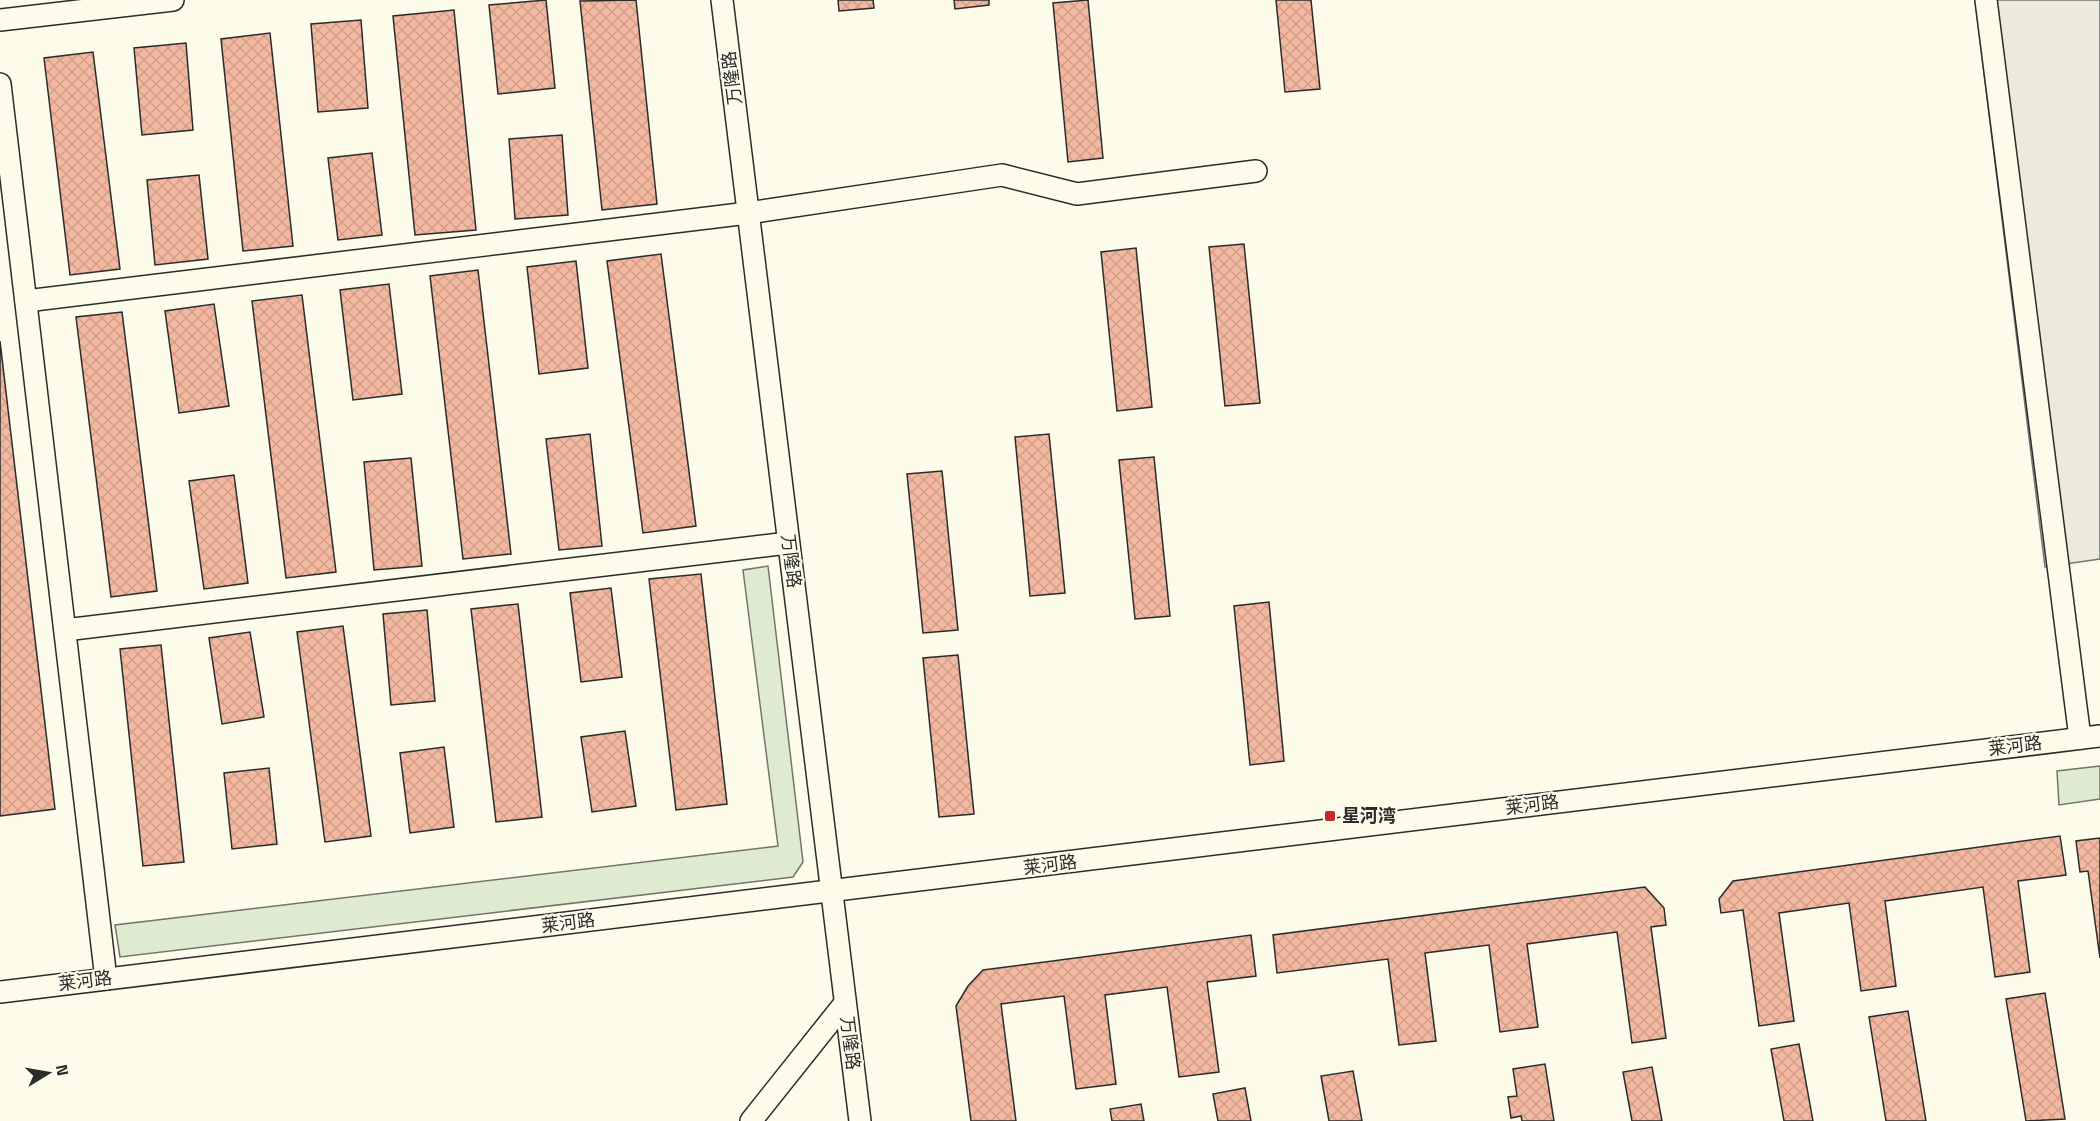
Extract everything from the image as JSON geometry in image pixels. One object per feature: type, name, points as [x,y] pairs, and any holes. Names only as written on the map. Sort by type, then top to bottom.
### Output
[{"type":"street","points":[[0,20],[172,0]]},
{"type":"street","name":"万隆路","points":[[722,0],[860,1121]]},
{"type":"street","points":[[1986,0],[2090,737]]},
{"type":"street","points":[[0,84],[106,979]]},
{"type":"street","points":[[26,301],[748,213],[1002,175],[1077,194],[1256,171]]},
{"type":"street","points":[[65,630],[788,543]]},
{"type":"street","name":"莱河路","points":[[0,992],[2090,737]]},
{"type":"street","points":[[752,1121],[845,1003]]},
{"type":"green space","points":[[768,566],[803,862],[793,877],[120,957],[115,925],[778,846],[743,570]]},
{"type":"green space","points":[[2100,766],[2100,799],[2059,805],[2057,771]]},
{"type":"shaded area","points":[[1975,0],[2100,0],[2100,559],[2045,567]]},
{"type":"building","points":[[546,0],[555,88],[498,94],[489,5]]},
{"type":"building","points":[[636,0],[657,204],[602,210],[580,1]]},
{"type":"building","points":[[838,0],[873,0],[874,8],[839,11]]},
{"type":"building","points":[[954,0],[989,0],[989,5],[955,9]]},
{"type":"building","points":[[1088,0],[1103,158],[1068,162],[1053,3]]},
{"type":"building","points":[[1276,0],[1311,0],[1320,89],[1285,92]]},
{"type":"building","points":[[454,10],[476,230],[415,235],[393,16]]},
{"type":"building","points":[[361,20],[368,108],[318,112],[311,24]]},
{"type":"building","points":[[270,33],[293,246],[243,251],[221,39]]},
{"type":"building","points":[[186,43],[193,130],[142,135],[134,48]]},
{"type":"building","points":[[93,52],[120,269],[70,275],[44,58]]},
{"type":"building","points":[[562,135],[568,215],[515,219],[509,139]]},
{"type":"building","points":[[372,153],[382,235],[338,240],[328,158]]},
{"type":"building","points":[[199,175],[208,259],[155,265],[147,180]]},
{"type":"building","points":[[1244,244],[1260,403],[1225,406],[1209,247]]},
{"type":"building","points":[[1136,248],[1152,407],[1117,411],[1101,252]]},
{"type":"building","points":[[661,254],[696,526],[643,533],[607,261]]},
{"type":"building","points":[[576,261],[588,368],[539,374],[527,267]]},
{"type":"building","points":[[478,270],[511,554],[463,559],[430,276]]},
{"type":"building","points":[[389,284],[402,394],[353,400],[340,290]]},
{"type":"building","points":[[302,295],[336,572],[286,578],[252,301]]},
{"type":"building","points":[[214,304],[229,406],[179,413],[165,311]]},
{"type":"building","points":[[122,312],[157,591],[111,597],[76,317]]},
{"type":"building","points":[[0,341],[55,809],[0,816]]},
{"type":"building","points":[[590,434],[602,546],[559,550],[546,439]]},
{"type":"building","points":[[1049,434],[1065,593],[1030,596],[1015,437]]},
{"type":"building","points":[[1154,457],[1170,616],[1135,619],[1119,460]]},
{"type":"building","points":[[411,458],[422,566],[374,570],[364,462]]},
{"type":"building","points":[[942,471],[958,630],[923,633],[907,474]]},
{"type":"building","points":[[234,475],[248,583],[204,589],[189,481]]},
{"type":"building","points":[[701,574],[727,804],[676,810],[649,579]]},
{"type":"building","points":[[611,588],[622,677],[581,682],[570,593]]},
{"type":"building","points":[[1269,602],[1284,761],[1250,765],[1234,606]]},
{"type":"building","points":[[518,604],[542,817],[496,822],[471,609]]},
{"type":"building","points":[[427,610],[435,701],[391,705],[383,614]]},
{"type":"building","points":[[343,626],[371,836],[325,842],[297,632]]},
{"type":"building","points":[[250,632],[264,717],[222,724],[209,638]]},
{"type":"building","points":[[161,645],[184,862],[143,866],[120,649]]},
{"type":"building","points":[[958,655],[974,814],[939,817],[923,658]]},
{"type":"building","points":[[625,731],[636,806],[592,812],[581,737]]},
{"type":"building","points":[[444,747],[454,827],[410,833],[400,753]]},
{"type":"building","points":[[269,768],[277,844],[232,849],[224,773]]},
{"type":"building","points":[[2060,836],[2066,875],[2018,881],[2030,972],[1995,977],[1983,887],[1885,901],[1896,986],[1861,991],[1849,903],[1779,913],[1794,1021],[1759,1026],[1743,910],[1721,913],[1719,899],[1733,881]]},
{"type":"building","points":[[2100,838],[2100,958],[2088,871],[2080,872],[2076,841]]},
{"type":"building","points":[[1645,887],[1664,908],[1666,925],[1651,927],[1666,1038],[1632,1043],[1617,932],[1527,944],[1538,1027],[1500,1032],[1489,945],[1425,953],[1436,1041],[1399,1045],[1388,959],[1277,973],[1273,935]]},
{"type":"building","points":[[1251,935],[1256,976],[1207,982],[1219,1072],[1179,1077],[1167,987],[1105,995],[1116,1084],[1076,1089],[1064,996],[1001,1004],[1016,1121],[971,1121],[956,1006],[968,986],[983,970]]},
{"type":"building","points":[[2045,993],[2065,1119],[2026,1121],[2006,999]]},
{"type":"building","points":[[1908,1011],[1926,1121],[1886,1121],[1869,1017]]},
{"type":"building","points":[[1799,1044],[1813,1121],[1784,1121],[1771,1049]]},
{"type":"building","points":[[1545,1064],[1554,1121],[1522,1121],[1521,1116],[1511,1118],[1508,1097],[1517,1096],[1513,1069]]},
{"type":"building","points":[[1652,1067],[1662,1121],[1632,1121],[1623,1072]]},
{"type":"building","points":[[1353,1071],[1362,1121],[1329,1121],[1321,1076]]},
{"type":"building","points":[[1245,1088],[1251,1121],[1218,1121],[1213,1094]]},
{"type":"building","points":[[1141,1104],[1144,1121],[1112,1121],[1110,1109]]},
{"type":"place","name":"星河湾","points":[[1330,816]]}]
